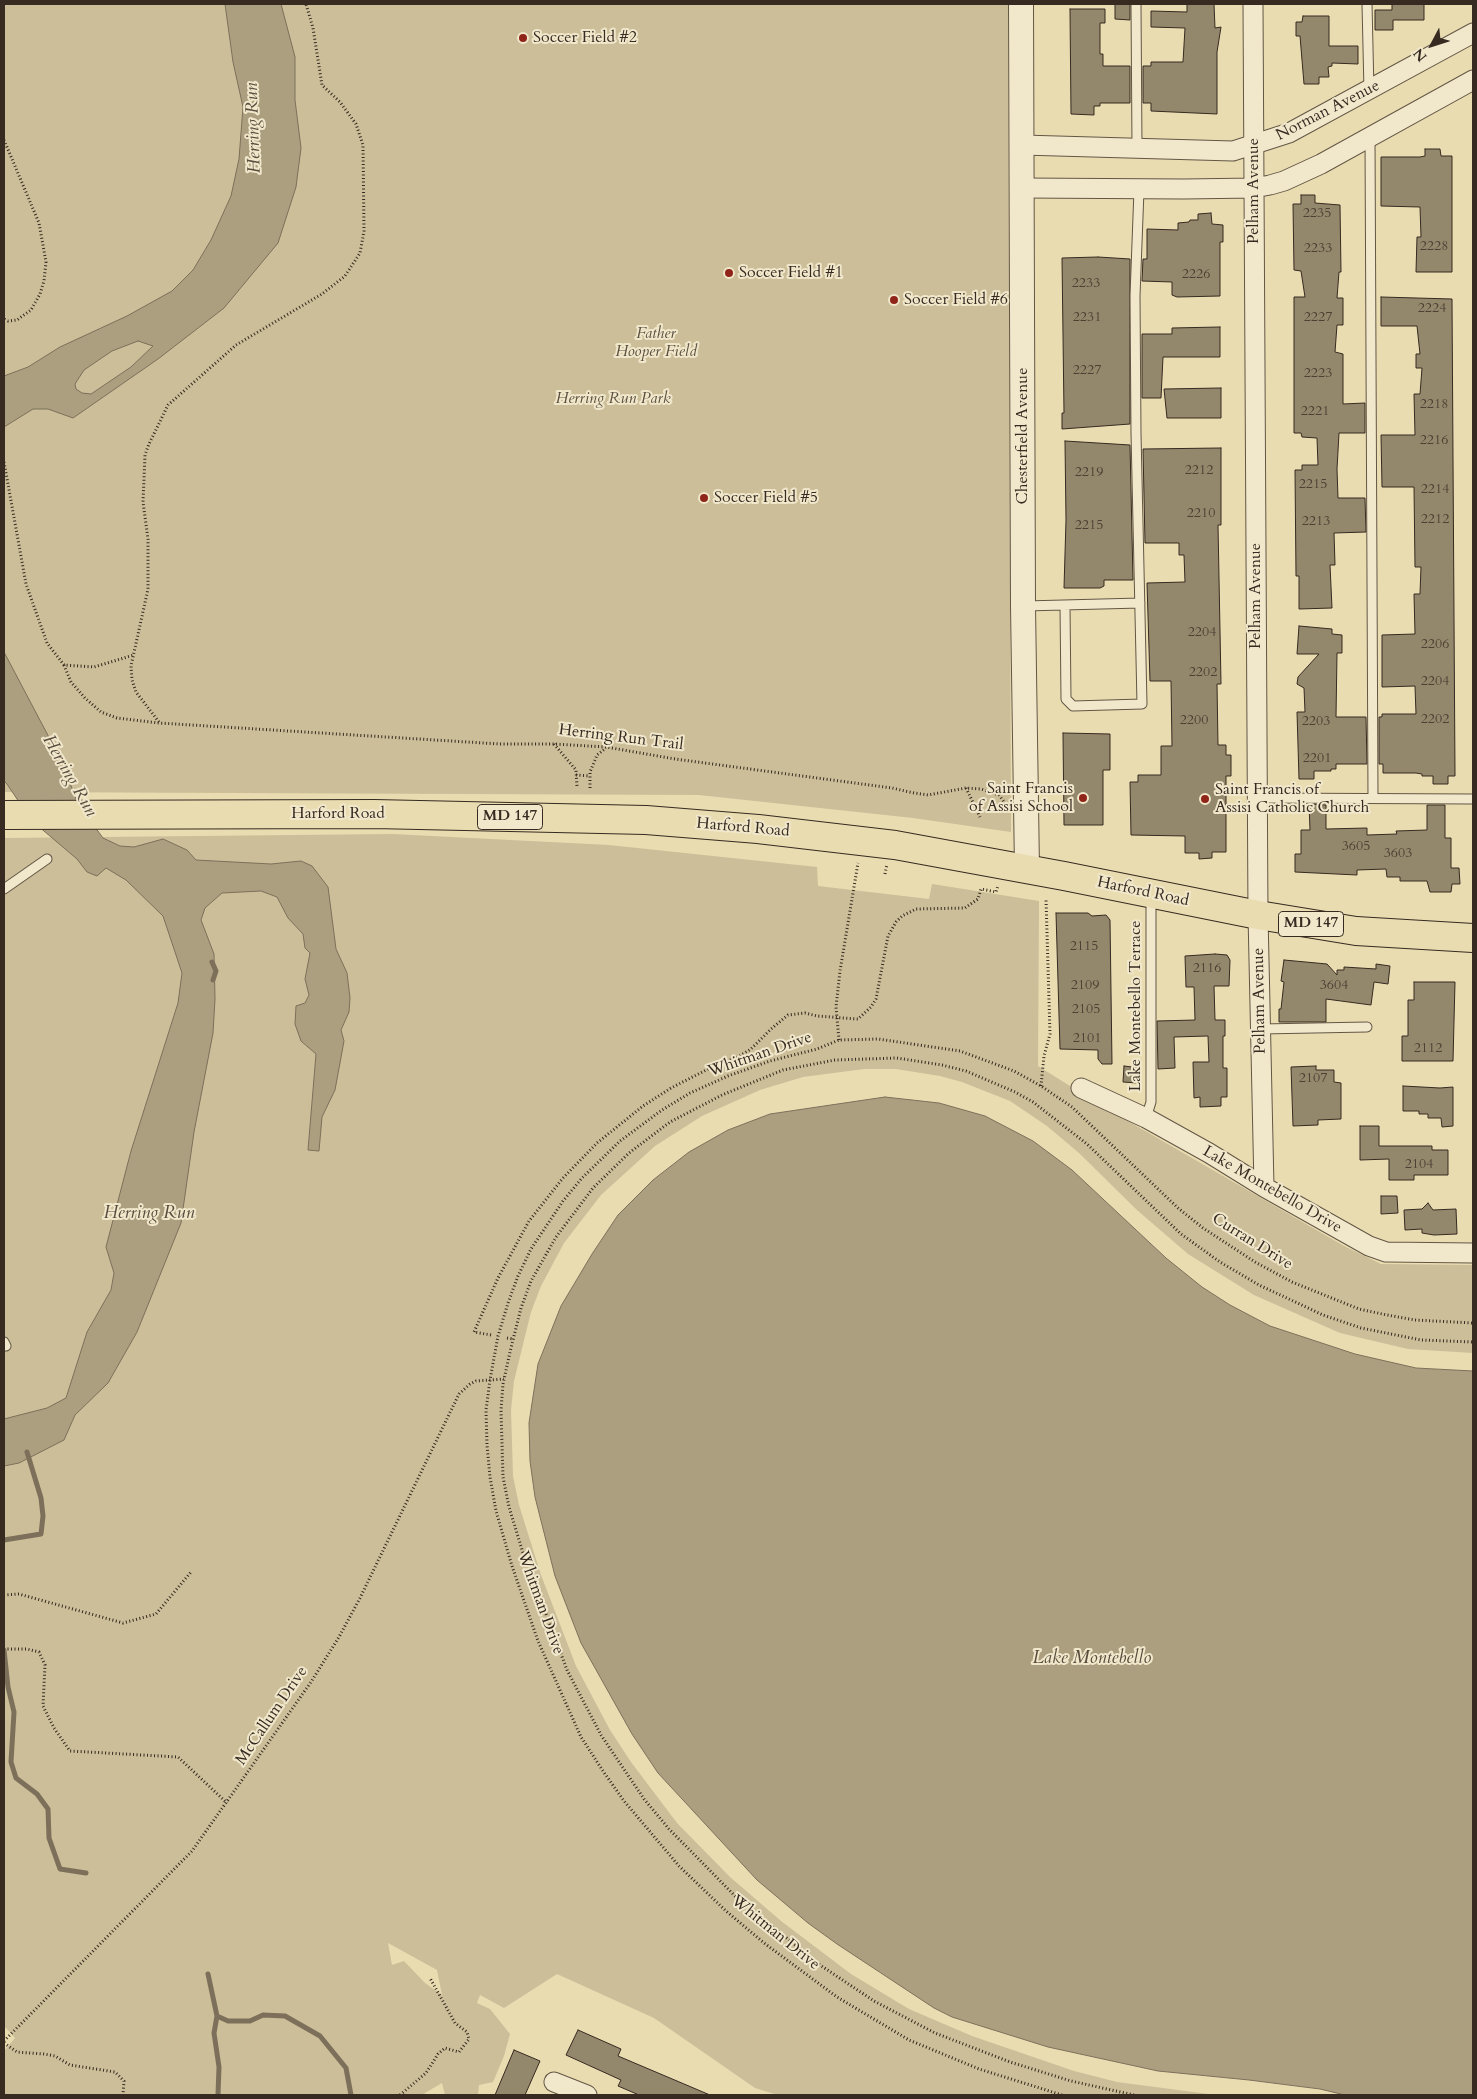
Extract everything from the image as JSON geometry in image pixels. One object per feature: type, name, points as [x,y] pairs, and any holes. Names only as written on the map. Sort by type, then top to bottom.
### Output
[{"type":"main road","name":"Harford Road","points":[[4,815],[374,814],[646,820],[758,829],[863,841],[1027,869],[1258,915],[1356,931],[1473,938]]},
{"type":"street","name":"Chesterfield Avenue","points":[[1021,4],[1023,606],[1027,869]]},
{"type":"street","name":"Pelham Avenue","points":[[1253,4],[1258,915],[1264,1187]]},
{"type":"street","name":"Norman Avenue","points":[[1022,145],[1212,152],[1233,151],[1254,146],[1289,133],[1473,33]]},
{"type":"street","points":[[1022,188],[1138,190],[1254,188],[1284,181],[1370,138],[1473,80]]},
{"type":"street","name":"Lake Montebello Drive","points":[[1081,1088],[1146,1118],[1354,1238],[1386,1252],[1473,1252]]},
{"type":"street","points":[[554,2082],[587,2095]]},
{"type":"lane","points":[[1136,4],[1137,148]]},
{"type":"lane","points":[[1367,4],[1369,91]]},
{"type":"lane","points":[[1370,138],[1372,798]]},
{"type":"lane","points":[[1065,606],[1066,699],[1073,706],[1142,704],[1135,296],[1138,190]]},
{"type":"lane","points":[[1023,606],[1140,603]]},
{"type":"lane","points":[[1258,798],[1473,799]]},
{"type":"lane","points":[[4,889],[47,859]]},
{"type":"lane","name":"Lake Montebello Terrace","points":[[1146,1118],[1151,1102],[1151,893]]},
{"type":"lane","points":[[1261,1029],[1367,1027]]},
{"type":"path","points":[[159,723],[136,692],[131,666],[148,589],[148,539],[143,502],[146,455],[149,444],[168,405],[236,345],[322,294],[345,276],[360,253],[364,231],[362,145],[356,124],[340,102],[322,85],[313,28],[306,4]]},
{"type":"path","points":[[4,140],[39,223],[46,262],[44,281],[40,294],[31,310],[17,320],[4,318]]},
{"type":"path","name":"Herring Run Trail","points":[[4,462],[26,584],[47,643],[64,665],[71,682],[101,712],[117,718],[159,723],[500,744],[554,744],[606,748],[892,788],[928,795],[966,788],[981,789],[999,795],[1008,809]]},
{"type":"path","points":[[64,665],[94,667],[134,655]]},
{"type":"path","points":[[554,744],[576,770],[576,787]]},
{"type":"path","points":[[590,788],[590,776],[597,755],[606,748]]},
{"type":"path","points":[[576,775],[590,776]]},
{"type":"path","points":[[966,788],[980,817]]},
{"type":"path","points":[[863,841],[844,938],[836,1007],[839,1040],[878,1039],[947,1048],[973,1054],[1014,1071],[1041,1086],[1044,1056],[1050,1034],[1046,899]]},
{"type":"path","points":[[491,1335],[474,1332],[498,1278],[529,1221],[563,1178],[597,1143],[643,1106],[671,1088],[751,1049],[771,1029],[788,1016],[805,1013],[856,1020],[871,1007],[876,999],[888,936],[891,929],[902,916],[916,909],[965,908],[978,899],[981,890],[996,892]]},
{"type":"path","name":"Whitman Drive","points":[[839,1040],[817,1049],[770,1061],[728,1076],[690,1093],[640,1126],[598,1162],[563,1201],[544,1227],[518,1276],[498,1336],[490,1380],[486,1410],[490,1477],[496,1511],[512,1566],[538,1641],[581,1737],[624,1801],[679,1866],[764,1943],[837,1997],[909,2040],[979,2068],[1062,2095]]},
{"type":"path","points":[[1134,2095],[1071,2081],[1010,2062],[935,2032],[874,2001],[832,1974],[774,1929],[723,1885],[670,1830],[622,1768],[601,1735],[567,1670],[531,1578],[512,1516],[503,1477],[501,1410],[504,1379],[513,1339],[531,1282],[556,1237],[593,1188],[648,1138],[670,1122],[697,1106],[783,1070],[835,1060],[896,1058],[953,1067],[1008,1089],[1033,1102],[1087,1144],[1181,1234],[1220,1262],[1274,1292],[1344,1323],[1378,1332],[1421,1340],[1473,1342]]},
{"type":"path","name":"Curran Drive","points":[[1041,1086],[1088,1121],[1178,1208],[1227,1245],[1255,1262],[1292,1282],[1359,1309],[1415,1320],[1473,1324]]},
{"type":"path","points":[[507,1338],[513,1339]]},
{"type":"path","name":"McCallum Drive","points":[[4,2042],[192,1851],[312,1682],[360,1598],[459,1394],[470,1384],[504,1379]]},
{"type":"path","points":[[4,1595],[19,1594],[123,1623],[156,1614],[191,1572]]},
{"type":"path","points":[[4,1649],[27,1649],[39,1652],[45,1665],[43,1706],[54,1728],[70,1751],[178,1757],[227,1803]]},
{"type":"path","points":[[400,2095],[426,2073],[438,2054],[445,2048],[459,2052],[469,2039],[466,2032],[454,2022],[430,1978]]},
{"type":"path","points":[[4,2042],[17,2052],[55,2056],[70,2065],[115,2072],[124,2081],[123,2095]]},
{"type":"green space","name":"Herring Run Park","points":[[4,4],[1008,4],[1011,832],[913,818],[699,795],[4,792]]},
{"type":"green space","points":[[392,834],[609,845],[817,867],[818,886],[929,899],[932,884],[1039,901],[1038,1066],[1102,1106],[1344,1246],[1381,1264],[1473,1265],[1473,1353],[1408,1349],[1340,1333],[1254,1295],[1188,1254],[1137,1210],[1079,1153],[1047,1126],[1010,1101],[962,1082],[940,1076],[896,1069],[864,1069],[803,1077],[760,1090],[702,1116],[655,1146],[601,1195],[564,1243],[541,1286],[531,1312],[514,1381],[511,1410],[513,1476],[519,1505],[541,1575],[576,1666],[610,1730],[631,1762],[677,1823],[730,1877],[781,1921],[851,1974],[909,2009],[972,2036],[1074,2071],[1117,2082],[1216,2095],[778,2095],[755,2088],[654,2018],[557,1974],[504,2008],[480,1995],[477,2003],[490,2009],[510,2034],[504,2056],[493,2082],[479,2085],[478,2095],[445,2095],[442,2083],[424,2095],[4,2095],[4,2051],[15,2038],[4,2028],[4,838]],"holes":[[[388,1943],[437,1970],[442,1995],[425,1983],[404,1961],[392,1965]]]},
{"type":"water","name":"Herring Run","points":[[225,4],[281,4],[295,57],[295,100],[301,148],[296,187],[278,243],[224,308],[158,359],[73,418],[48,409],[33,409],[4,427],[4,376],[28,367],[60,347],[127,316],[172,291],[193,270],[211,240],[231,196],[239,159],[243,107],[233,62]],"holes":[[[138,341],[153,346],[131,367],[91,394],[82,393],[76,389],[75,384],[84,370],[112,351]]]},
{"type":"water","name":"Herring Run","points":[[4,652],[62,762],[78,804],[103,838],[120,846],[134,847],[163,839],[187,850],[196,860],[271,864],[301,861],[312,866],[328,887],[336,949],[347,973],[350,998],[349,1012],[341,1030],[344,1041],[335,1090],[322,1117],[319,1151],[308,1150],[316,1054],[301,1041],[295,1024],[296,1006],[305,1003],[309,995],[305,979],[310,953],[305,948],[303,934],[288,918],[277,897],[261,891],[222,893],[205,908],[201,920],[214,954],[215,999],[213,1033],[194,1132],[181,1223],[137,1332],[108,1383],[75,1415],[64,1440],[19,1463],[4,1466],[4,1419],[47,1408],[66,1398],[87,1332],[111,1290],[114,1273],[106,1247],[131,1151],[178,1003],[182,973],[163,916],[126,880],[106,868],[97,876],[87,872],[77,859],[31,820],[4,781]]},
{"type":"water","name":"Lake Montebello","points":[[885,1097],[939,1103],[985,1116],[1033,1141],[1072,1170],[1166,1258],[1202,1287],[1230,1305],[1270,1326],[1355,1354],[1416,1368],[1473,1371],[1473,2095],[1345,2095],[1320,2089],[1158,2071],[1048,2047],[952,2017],[934,2008],[837,1944],[808,1923],[757,1880],[658,1773],[632,1734],[581,1643],[555,1576],[535,1497],[530,1461],[529,1423],[538,1364],[561,1306],[618,1215],[653,1180],[689,1152],[728,1130],[770,1114]]},
{"type":"building","points":[[1115,4],[1130,4],[1130,20],[1115,19]]},
{"type":"building","points":[[1187,4],[1214,4],[1215,28],[1221,27],[1217,52],[1217,114],[1151,111],[1151,103],[1143,103],[1143,66],[1151,66],[1151,62],[1183,62],[1185,28],[1151,27],[1151,11],[1187,12]]},
{"type":"building","points":[[1392,4],[1424,4],[1424,20],[1393,20],[1393,30],[1375,30],[1375,10],[1392,10]]},
{"type":"building","points":[[1070,9],[1105,9],[1105,23],[1100,23],[1100,54],[1103,54],[1103,66],[1130,66],[1130,103],[1100,103],[1100,106],[1094,106],[1094,115],[1071,114]]},
{"type":"building","points":[[1303,16],[1329,16],[1329,46],[1358,46],[1358,64],[1332,63],[1332,66],[1328,67],[1329,77],[1319,77],[1319,84],[1304,84],[1300,36],[1296,36],[1296,22],[1302,22]]},
{"type":"building","points":[[1425,149],[1440,149],[1441,156],[1452,156],[1452,272],[1416,272],[1417,237],[1421,237],[1420,207],[1381,206],[1381,157],[1420,157],[1425,156]]},
{"type":"building","points":[[1301,195],[1315,195],[1315,203],[1340,205],[1341,272],[1339,272],[1337,298],[1343,298],[1343,325],[1337,325],[1335,352],[1343,354],[1343,404],[1365,403],[1365,433],[1339,433],[1337,469],[1338,498],[1365,498],[1366,532],[1334,533],[1335,565],[1330,565],[1332,608],[1299,609],[1299,576],[1296,576],[1295,470],[1302,470],[1302,465],[1318,465],[1317,438],[1302,437],[1301,433],[1294,433],[1294,297],[1305,297],[1301,271],[1294,270],[1293,204],[1301,204]]},
{"type":"building","points":[[1211,213],[1212,224],[1223,225],[1223,242],[1220,242],[1220,296],[1177,297],[1172,295],[1172,282],[1142,281],[1143,259],[1147,259],[1147,229],[1178,230],[1178,223],[1198,220],[1198,214]]},
{"type":"building","points":[[1098,257],[1130,259],[1130,424],[1062,429],[1062,413],[1064,413],[1062,258]]},
{"type":"building","points":[[1381,297],[1452,299],[1455,776],[1448,776],[1448,784],[1433,784],[1433,776],[1422,776],[1422,774],[1383,773],[1383,764],[1379,764],[1379,717],[1382,717],[1382,714],[1416,714],[1415,686],[1382,687],[1382,635],[1415,634],[1414,594],[1420,594],[1421,567],[1415,567],[1414,487],[1382,487],[1381,435],[1415,435],[1414,394],[1420,394],[1422,368],[1416,368],[1416,354],[1420,354],[1417,326],[1381,326]]},
{"type":"building","points":[[1220,327],[1220,357],[1163,357],[1161,398],[1142,398],[1142,334],[1172,334],[1172,328]]},
{"type":"building","points":[[1221,388],[1221,418],[1167,418],[1164,389]]},
{"type":"building","points":[[1065,441],[1130,445],[1133,580],[1104,580],[1104,586],[1100,588],[1064,588],[1066,520]]},
{"type":"building","points":[[1221,448],[1221,525],[1218,525],[1221,684],[1217,684],[1218,745],[1226,745],[1226,755],[1231,755],[1231,776],[1226,776],[1226,852],[1212,852],[1212,858],[1199,859],[1199,853],[1185,853],[1185,836],[1131,835],[1130,782],[1138,782],[1138,775],[1161,775],[1161,746],[1172,746],[1171,681],[1150,681],[1147,583],[1185,582],[1184,555],[1179,555],[1179,543],[1145,543],[1143,449]]},
{"type":"building","points":[[1299,626],[1332,629],[1332,634],[1342,635],[1342,653],[1337,653],[1336,717],[1366,717],[1367,764],[1336,764],[1336,769],[1331,769],[1331,771],[1314,771],[1314,779],[1299,779],[1297,712],[1305,712],[1304,688],[1297,684],[1298,677],[1319,654],[1297,654]]},
{"type":"building","name":"Saint Francis of Assisi School","points":[[1063,733],[1110,734],[1110,770],[1103,770],[1103,825],[1064,825]]},
{"type":"building","points":[[1309,804],[1326,805],[1326,829],[1367,828],[1367,835],[1397,834],[1396,831],[1427,830],[1427,805],[1445,805],[1445,838],[1451,838],[1451,868],[1459,868],[1460,884],[1452,884],[1451,892],[1430,892],[1427,881],[1400,881],[1400,877],[1387,877],[1386,869],[1357,870],[1357,875],[1295,872],[1295,854],[1301,854],[1301,830],[1310,830]]},
{"type":"building","points":[[1056,913],[1088,913],[1092,916],[1106,915],[1110,920],[1112,1064],[1102,1064],[1098,1059],[1098,1050],[1060,1049]]},
{"type":"building","points":[[1227,955],[1230,960],[1229,986],[1214,986],[1215,1020],[1225,1020],[1223,1068],[1227,1068],[1227,1097],[1221,1097],[1221,1106],[1200,1107],[1200,1097],[1194,1098],[1193,1062],[1209,1062],[1208,1036],[1174,1037],[1175,1068],[1158,1069],[1157,1021],[1195,1020],[1194,987],[1186,987],[1185,956]]},
{"type":"building","points":[[1284,960],[1327,964],[1337,975],[1337,970],[1344,970],[1344,967],[1376,969],[1376,964],[1390,966],[1388,984],[1374,982],[1371,1005],[1326,999],[1326,1022],[1279,1022],[1279,1009],[1281,1009],[1284,982],[1281,981]]},
{"type":"building","points":[[1414,982],[1455,982],[1453,1061],[1402,1061],[1402,1036],[1408,1036],[1408,1000],[1414,1000]]},
{"type":"building","points":[[1124,1066],[1140,1068],[1138,1083],[1123,1082]]},
{"type":"building","points":[[1316,1066],[1316,1070],[1334,1070],[1334,1082],[1341,1083],[1341,1119],[1318,1120],[1318,1125],[1293,1126],[1291,1067]]},
{"type":"building","points":[[1403,1086],[1453,1087],[1453,1126],[1442,1127],[1441,1118],[1428,1118],[1428,1114],[1419,1114],[1419,1111],[1403,1111]]},
{"type":"building","points":[[1360,1126],[1379,1126],[1379,1146],[1432,1146],[1432,1150],[1448,1150],[1448,1175],[1414,1175],[1414,1180],[1389,1180],[1389,1159],[1360,1160]]},
{"type":"building","points":[[1381,1196],[1397,1196],[1398,1213],[1381,1214]]},
{"type":"building","points":[[1428,1203],[1433,1210],[1456,1209],[1457,1234],[1434,1235],[1422,1233],[1422,1229],[1405,1230],[1404,1210],[1422,1209]]},
{"type":"building","points":[[578,2030],[621,2049],[618,2056],[710,2095],[639,2095],[618,2086],[621,2080],[566,2055]]},
{"type":"building","points":[[514,2050],[540,2061],[525,2095],[495,2095]]},
{"type":"waterway","name":"Herring Run","points":[[212,962],[216,971],[213,980]]},
{"type":"waterway","points":[[4,1540],[41,1534],[43,1516],[41,1498],[27,1452]]},
{"type":"waterway","points":[[4,1650],[8,1687],[14,1712],[11,1762],[16,1778],[37,1794],[48,1809],[49,1838],[60,1869],[86,1873]]},
{"type":"waterway","points":[[208,1974],[217,2016],[214,2033],[219,2067],[218,2095]]},
{"type":"waterway","points":[[217,2016],[228,2021],[250,2021],[263,2015],[285,2016],[320,2036],[346,2068],[351,2095]]},
{"type":"place","name":"Soccer Field #2","points":[[523,38]]},
{"type":"place","name":"Soccer Field #1","points":[[729,273]]},
{"type":"place","name":"Soccer Field #6","points":[[894,300]]},
{"type":"place","name":"Soccer Field #5","points":[[704,498]]},
{"type":"place","name":"Saint Francis of Assisi School","points":[[1083,798]]},
{"type":"place","name":"Saint Francis of Assisi Catholic Church","points":[[1205,799]]},
{"type":"park label","name":"Father Hooper Field","points":[[656,343]]}]
